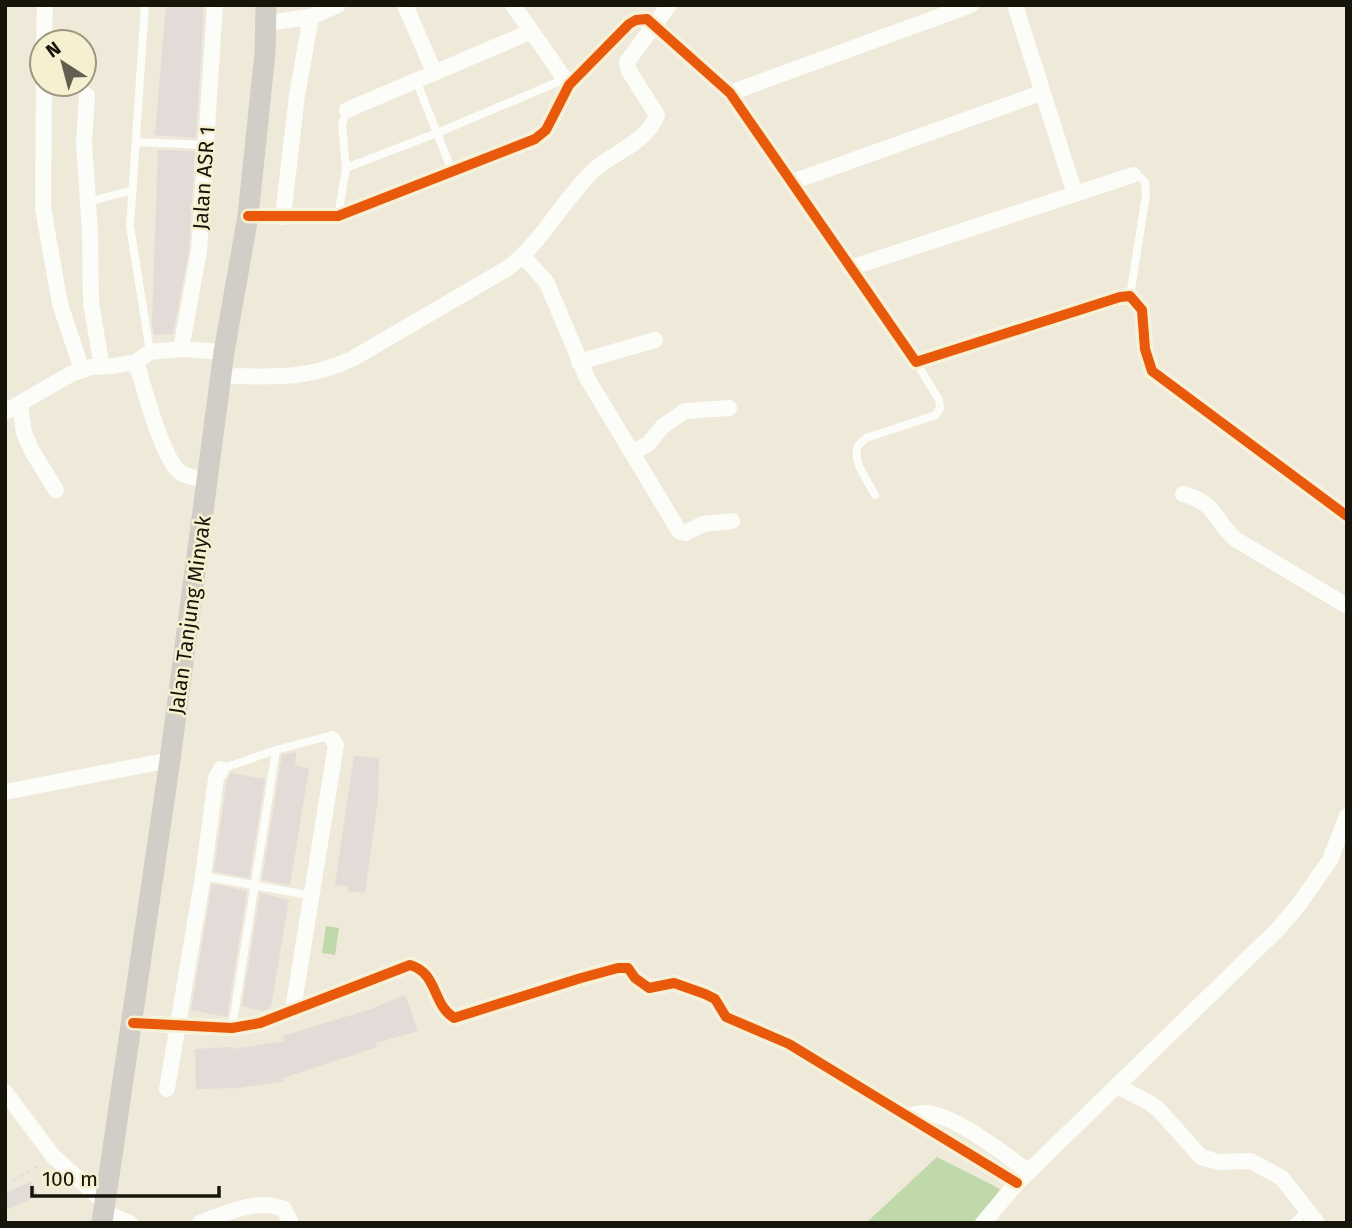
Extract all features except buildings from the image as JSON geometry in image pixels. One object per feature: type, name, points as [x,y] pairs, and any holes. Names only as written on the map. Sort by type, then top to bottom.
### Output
[{"type":"main road","name":"Jalan Tanjung Minyak","points":[[103,1212],[133,1023],[224,352],[248,216],[266,14]]},
{"type":"street","points":[[44,28],[45,5]]},
{"type":"street","name":"Jalan ASR 1","points":[[181,349],[199,251],[215,5]]},
{"type":"street","points":[[405,5],[434,72]]},
{"type":"street","points":[[513,5],[567,82]]},
{"type":"street","points":[[221,376],[286,378],[327,370],[352,359],[508,268],[523,256],[592,172],[609,157],[636,142],[653,125],[657,116],[629,71],[627,62],[669,5]]},
{"type":"street","points":[[730,93],[971,5]]},
{"type":"street","points":[[1015,5],[1075,194]]},
{"type":"street","points":[[266,14],[324,10],[297,95],[284,217]]},
{"type":"street","points":[[248,216],[338,216],[535,139],[546,130],[567,82],[629,24],[647,19],[730,93],[916,362],[1130,296],[1142,310],[1145,349],[1152,371],[1347,516]]},
{"type":"street","points":[[346,110],[530,32]]},
{"type":"street","points":[[792,182],[1041,93]]},
{"type":"street","points":[[44,98],[43,208],[60,304],[82,370]]},
{"type":"street","points":[[87,98],[84,142],[91,303],[102,367]]},
{"type":"street","points":[[850,268],[1133,176]]},
{"type":"street","points":[[523,256],[547,283],[579,362],[604,410],[679,531],[685,533],[702,524],[732,521]]},
{"type":"street","points":[[579,362],[655,340]]},
{"type":"street","points":[[5,412],[82,370],[181,349],[224,352]]},
{"type":"street","points":[[143,357],[161,438],[173,463],[182,473],[207,481]]},
{"type":"street","points":[[20,405],[24,433],[56,490]]},
{"type":"street","points":[[632,453],[648,444],[663,426],[685,411],[729,408]]},
{"type":"street","points":[[1183,494],[1207,503],[1235,539],[1347,606]]},
{"type":"street","points":[[293,1009],[336,745],[332,739]]},
{"type":"street","points":[[5,793],[170,760]]},
{"type":"street","points":[[167,1089],[203,876],[216,778],[221,769]]},
{"type":"street","points":[[983,1223],[1023,1178],[1289,917],[1330,860],[1347,816]]},
{"type":"street","points":[[133,1023],[232,1028],[260,1023],[410,965],[426,973],[445,1012],[454,1018],[581,978],[628,968],[635,978],[649,988],[674,983],[715,999],[726,1017],[755,1027],[789,1044],[908,1116],[925,1113],[957,1124],[993,1146],[1023,1178]]},
{"type":"street","points":[[1117,1086],[1159,1110],[1200,1157],[1218,1162],[1251,1161],[1282,1178],[1312,1217]]},
{"type":"street","points":[[5,1092],[52,1156],[103,1212],[130,1223]]},
{"type":"street","points":[[200,1223],[245,1208],[271,1205],[284,1209],[291,1223]]},
{"type":"lane","points":[[143,357],[130,226],[145,5]]},
{"type":"lane","points":[[416,80],[452,171]]},
{"type":"lane","points":[[346,168],[567,82]]},
{"type":"lane","points":[[338,216],[346,168],[342,124],[346,110]]},
{"type":"lane","points":[[136,142],[206,145]]},
{"type":"lane","points":[[1130,296],[1146,195],[1145,182],[1140,177],[1133,176]]},
{"type":"lane","points":[[88,202],[133,190]]},
{"type":"lane","points":[[875,495],[859,464],[856,454],[858,446],[866,438],[936,415],[940,408],[939,400],[916,362]]},
{"type":"lane","points":[[221,769],[324,737],[332,739]]},
{"type":"lane","points":[[232,1028],[276,750]]},
{"type":"lane","points":[[203,876],[313,896]]},
{"type":"lane","points":[[1293,1223],[1312,1217]]},
{"type":"path","points":[[5,1185],[52,1156]]},
{"type":"green space","points":[[326,926],[339,928],[335,955],[322,953]]},
{"type":"green space","points":[[937,1157],[1000,1189],[977,1223],[866,1223]]},
{"type":"cycle path","points":[[248,216],[338,216],[535,139],[546,130],[569,85],[629,24],[647,19],[730,93],[916,362],[1130,296],[1142,310],[1145,349],[1152,371],[1347,516]]},
{"type":"cycle path","points":[[133,1023],[232,1028],[260,1023],[410,965],[426,975],[442,1005],[454,1018],[581,978],[628,968],[635,978],[649,988],[674,983],[715,999],[726,1017],[789,1044],[1017,1183]]}]
